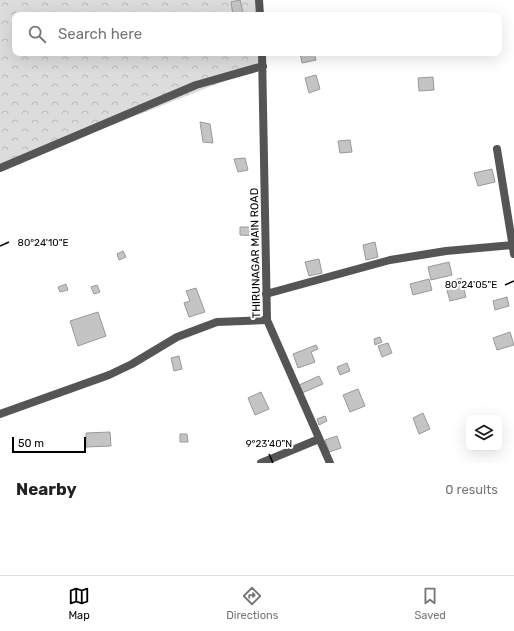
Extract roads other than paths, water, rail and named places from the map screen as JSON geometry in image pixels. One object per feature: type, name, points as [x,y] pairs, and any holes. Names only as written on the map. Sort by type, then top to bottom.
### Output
[{"type":"street","points":[[259,0],[260,12]]},
{"type":"street","name":"THIRUNAGAR MAIN ROAD","points":[[262,56],[266,320],[330,463]]},
{"type":"street","points":[[0,168],[196,85],[263,66]]},
{"type":"street","points":[[266,294],[390,260],[446,251],[514,248],[497,149]]},
{"type":"street","points":[[0,414],[108,375],[132,364],[177,337],[217,322],[266,320]]},
{"type":"street","points":[[261,463],[319,439]]}]
